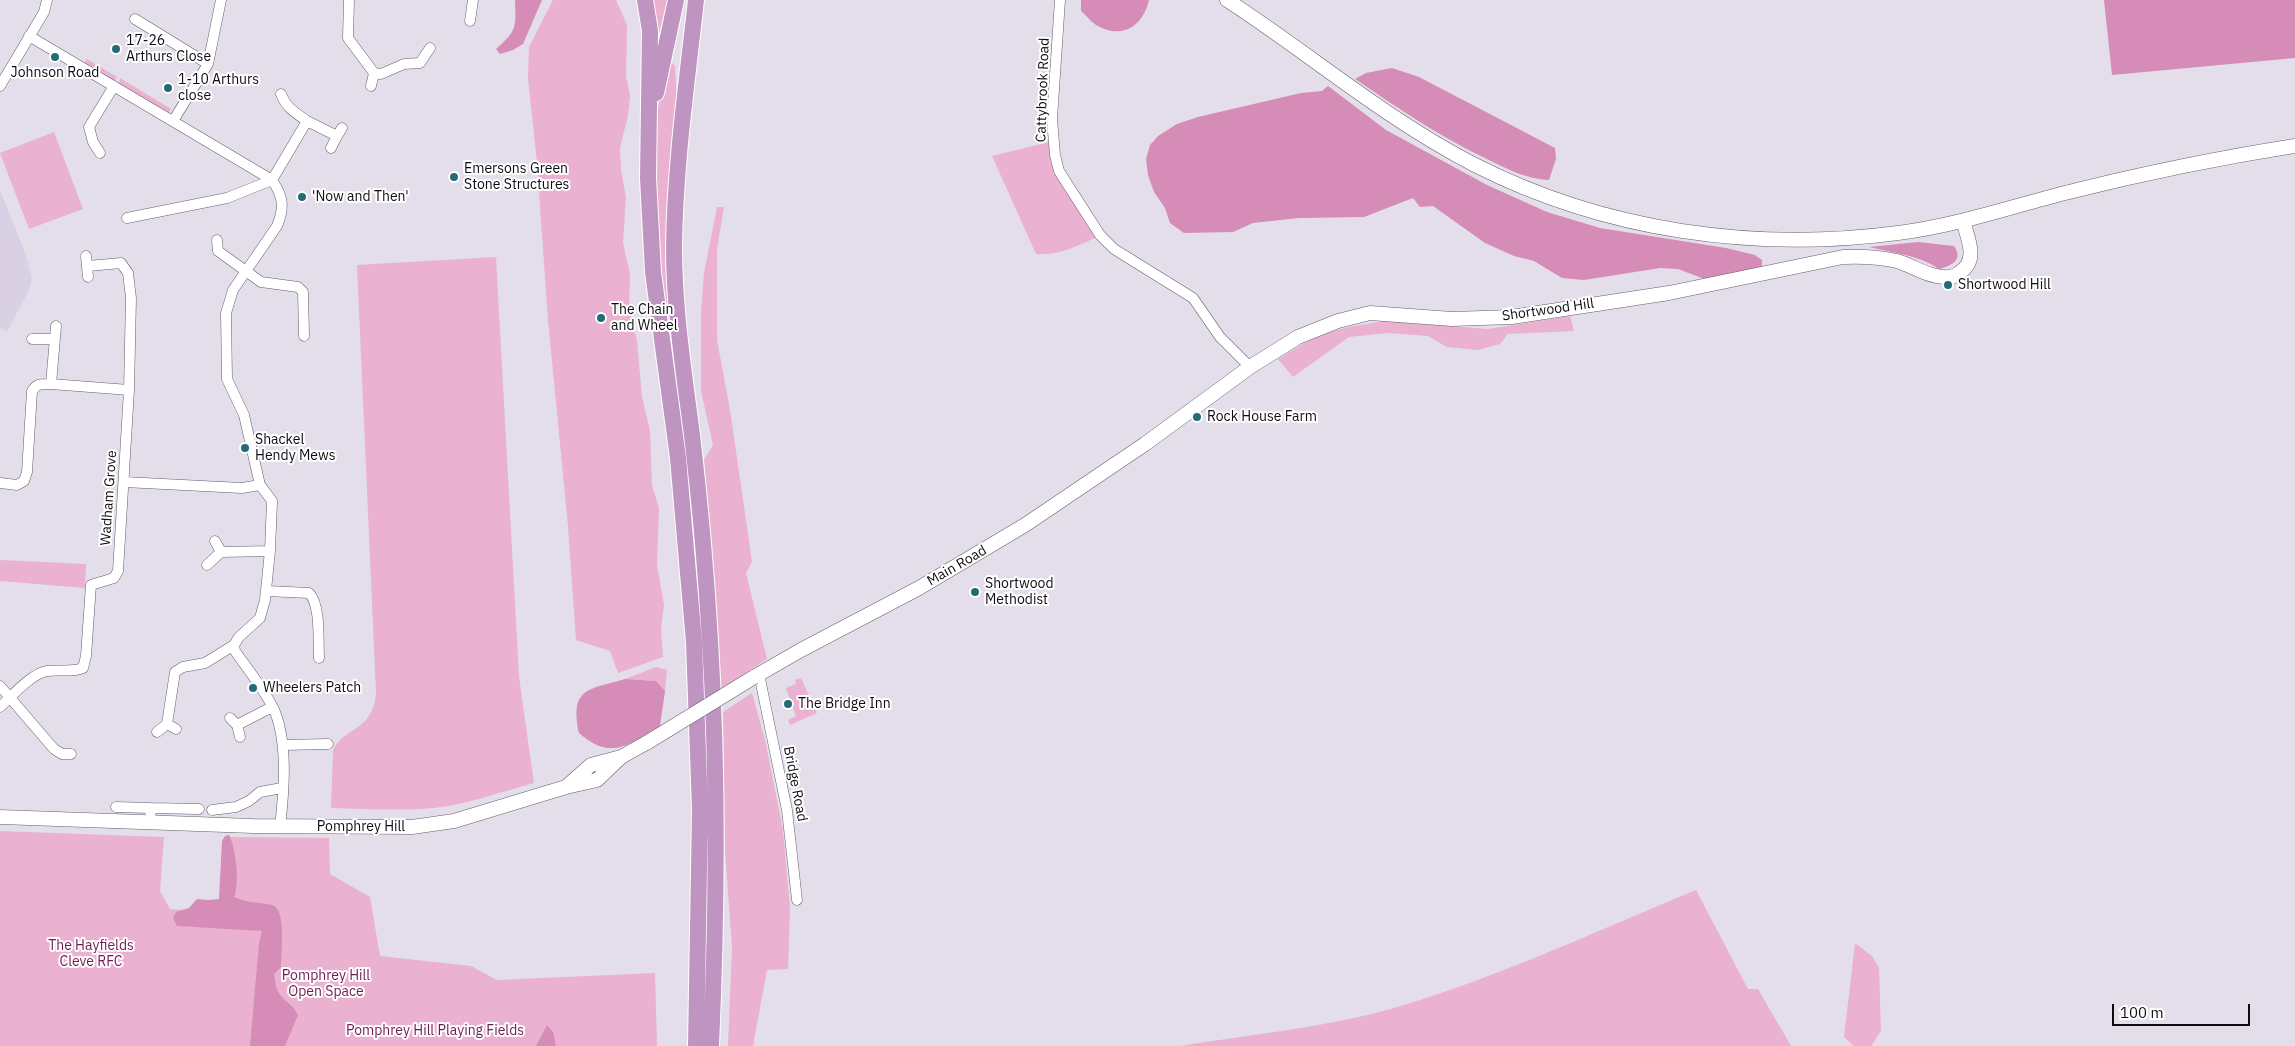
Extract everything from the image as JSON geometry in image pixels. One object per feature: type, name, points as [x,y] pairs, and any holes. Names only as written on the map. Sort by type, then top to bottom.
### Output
[{"type":"highway","points":[[645,0],[650,31],[648,178],[653,272],[678,458],[694,642],[700,810],[696,1046]]},
{"type":"highway","points":[[648,129],[676,0]]},
{"type":"highway","points":[[696,0],[676,181],[674,249],[678,316],[694,456],[710,640],[716,806],[716,947],[711,1046]]},
{"type":"main road","points":[[1227,0],[1434,143],[1500,177],[1588,210],[1665,229],[1752,240],[1832,240],[1900,233],[1963,221],[2073,192],[2209,160],[2295,146]]},
{"type":"main road","name":"Shortwood Hill","points":[[1250,367],[1298,338],[1338,321],[1370,313],[1452,319],[1512,317],[1670,293],[1843,257],[1869,256],[1899,262],[1936,276],[1947,278],[1957,275],[1966,269],[1971,260],[1971,250],[1963,221]]},
{"type":"main road","name":"Main Road","points":[[648,742],[756,676],[919,588],[1025,525],[1145,444],[1250,367]]},
{"type":"main road","name":"Pomphrey Hill","points":[[0,817],[150,824],[280,827],[412,827],[454,821],[566,787],[591,765],[621,757],[648,742]]},
{"type":"street","points":[[0,86],[44,12],[47,0]]},
{"type":"street","points":[[173,121],[208,64],[221,0]]},
{"type":"street","points":[[349,0],[348,38],[374,73],[381,74],[404,64],[421,68],[430,48]]},
{"type":"street","points":[[470,21],[473,0]]},
{"type":"street","name":"Cattybrook Road","points":[[1060,0],[1052,119],[1055,155],[1059,171],[1100,235],[1114,249],[1193,298],[1220,337],[1250,367]]},
{"type":"street","points":[[134,19],[150,35],[208,64]]},
{"type":"street","points":[[30,36],[272,180],[282,200],[281,215],[277,226],[229,298],[226,313],[226,370],[244,415],[260,485],[272,501],[267,590],[260,618],[239,637],[234,645],[205,663],[183,667],[176,672],[172,680],[166,724],[157,732]]},
{"type":"street","points":[[371,86],[374,73]]},
{"type":"street","points":[[100,153],[93,142],[89,127],[114,86]]},
{"type":"street","points":[[281,94],[284,102],[291,110],[307,121],[339,132],[331,148]]},
{"type":"street","points":[[127,218],[227,198],[272,180],[307,121]]},
{"type":"street","points":[[217,240],[218,252],[245,273],[261,282],[298,287],[303,292],[304,336]]},
{"type":"street","name":"Wadham Grove","points":[[0,707],[40,672],[50,670],[72,672],[82,668],[86,656],[92,585],[114,578],[118,571],[129,390],[131,298],[128,272],[121,263],[88,272],[86,256]]},
{"type":"street","points":[[51,384],[56,326]]},
{"type":"street","points":[[32,339],[54,339]]},
{"type":"street","points":[[0,483],[17,485],[24,481],[27,472],[32,391],[39,384],[129,390]]},
{"type":"street","points":[[124,482],[242,488],[260,485]]},
{"type":"street","points":[[215,541],[221,552]]},
{"type":"street","points":[[207,565],[221,552],[270,551]]},
{"type":"street","points":[[267,590],[309,593],[312,596],[316,607],[320,658]]},
{"type":"street","points":[[234,645],[235,651],[272,707],[281,730],[283,745],[280,827]]},
{"type":"street","name":"Bridge Road","points":[[756,676],[787,810],[798,900]]},
{"type":"street","points":[[0,686],[54,749],[62,754],[71,754]]},
{"type":"street","points":[[240,737],[234,722],[272,707]]},
{"type":"street","points":[[166,724],[176,730]]},
{"type":"street","points":[[283,745],[328,744]]},
{"type":"street","points":[[212,810],[236,807],[249,801],[260,792],[282,788]]},
{"type":"street","points":[[116,807],[199,809]]},
{"type":"street","points":[[150,808],[150,824]]},
{"type":"shaded area","points":[[515,0],[542,0],[523,44],[513,50],[500,54],[496,49],[508,38],[514,28]]},
{"type":"shaded area","points":[[1081,0],[1149,0],[1142,17],[1136,24],[1122,31],[1114,31],[1105,29],[1092,22],[1081,11]]},
{"type":"shaded area","points":[[2104,0],[2295,0],[2295,58],[2112,75]]},
{"type":"shaded area","points":[[1392,68],[1419,77],[1555,148],[1556,159],[1549,180],[1532,178],[1517,173],[1470,150],[1420,122],[1355,79],[1366,73]]},
{"type":"shaded area","points":[[1328,86],[1386,130],[1487,185],[1547,212],[1600,228],[1726,248],[1755,255],[1762,260],[1762,268],[1710,281],[1678,269],[1660,268],[1584,280],[1562,278],[1534,261],[1514,256],[1485,243],[1433,206],[1420,207],[1413,198],[1364,217],[1299,218],[1253,223],[1233,232],[1184,233],[1170,223],[1165,208],[1154,192],[1148,175],[1146,159],[1150,145],[1158,136],[1177,124],[1198,117],[1301,93],[1322,91]]},
{"type":"shaded area","points":[[0,190],[24,250],[32,278],[29,290],[7,332],[0,328]]},
{"type":"shaded area","points":[[1918,242],[1954,246],[1958,255],[1957,259],[1952,264],[1939,269],[1914,257],[1869,247]]},
{"type":"shaded area","points":[[625,679],[656,681],[665,691],[660,726],[629,744],[620,747],[610,748],[590,742],[579,733],[577,707],[580,699],[584,693],[591,689]]},
{"type":"shaded area","points":[[229,835],[234,849],[236,866],[237,883],[234,897],[272,905],[277,908],[280,915],[282,933],[281,967],[274,974],[275,984],[279,993],[298,1015],[285,1046],[250,1046],[259,943],[262,931],[177,926],[173,918],[176,912],[189,908],[197,899],[219,899],[222,841],[225,836]]},
{"type":"shaded area","points":[[547,1025],[553,1032],[556,1046],[536,1046]]},
{"type":"green space","points":[[553,0],[616,0],[627,25],[626,76],[630,96],[628,115],[620,148],[621,170],[626,197],[623,243],[630,274],[629,307],[637,341],[642,397],[650,431],[652,485],[659,508],[657,565],[664,605],[661,629],[663,657],[618,673],[610,651],[576,640],[568,526],[548,320],[537,163],[528,78],[529,47]]},
{"type":"green space","points":[[649,0],[668,0],[657,40]]},
{"type":"green space","points":[[87,59],[117,77],[115,81],[84,63]]},
{"type":"green space","points":[[671,63],[675,66],[677,101],[673,331],[699,590],[706,719],[709,832],[705,995],[706,830],[655,188],[658,108],[665,78]]},
{"type":"green space","points":[[120,78],[171,109],[168,114],[119,84]]},
{"type":"green space","points":[[54,132],[83,209],[29,229],[0,153]]},
{"type":"green space","points":[[1049,142],[1058,180],[1097,237],[1060,252],[1036,254],[992,156]]},
{"type":"green space","points":[[717,207],[724,207],[717,249],[717,340],[730,410],[752,562],[746,573],[767,659],[721,689],[704,460],[713,445],[701,391],[701,312],[704,273]]},
{"type":"green space","points":[[496,257],[519,677],[534,783],[472,801],[434,808],[395,810],[331,808],[333,751],[343,737],[357,728],[369,716],[374,706],[376,693],[357,265]]},
{"type":"green space","points":[[1570,316],[1574,331],[1508,334],[1500,344],[1478,350],[1447,347],[1428,336],[1388,333],[1349,337],[1293,377],[1278,359],[1316,336],[1348,327],[1384,321],[1488,329]]},
{"type":"green space","points":[[0,560],[86,564],[85,588],[0,581]]},
{"type":"green space","points":[[656,667],[667,670],[665,691],[656,681],[625,679]]},
{"type":"green space","points":[[801,678],[817,713],[790,725],[788,720],[796,716],[786,688],[796,684],[795,680]]},
{"type":"green space","points":[[752,693],[765,740],[783,830],[790,908],[788,969],[767,970],[753,1046],[728,1046],[732,947],[725,851],[723,712]]},
{"type":"green space","name":"The Hayfields Cleve RFC","points":[[0,831],[164,837],[160,891],[170,909],[268,916],[258,1046],[0,1046]]},
{"type":"green space","name":"Pomphrey Hill Open Space","points":[[226,837],[329,838],[330,874],[370,897],[380,956],[471,966],[497,980],[655,973],[657,1046],[260,1046],[270,915],[224,911]]},
{"type":"green space","points":[[1696,890],[1748,989],[1758,989],[1791,1046],[1180,1046],[1349,1019],[1404,1005],[1514,966]]},
{"type":"green space","points":[[1855,943],[1872,956],[1879,968],[1881,1031],[1871,1046],[1854,1046],[1844,1037]]},
{"type":"place","name":"17-26 Arthurs Close","points":[[116,49]]},
{"type":"place","name":"Johnson Road","points":[[55,57]]},
{"type":"place","name":"1-10 Arthurs close","points":[[168,88]]},
{"type":"place","name":"Emersons Green Stone Structures","points":[[454,177]]},
{"type":"place","name":"'Now and Then'","points":[[302,197]]},
{"type":"place","name":"Shortwood Hill","points":[[1948,285]]},
{"type":"place","name":"The Chain and Wheel","points":[[601,318]]},
{"type":"place","name":"Rock House Farm","points":[[1197,417]]},
{"type":"place","name":"Shackel Hendy Mews","points":[[245,448]]},
{"type":"place","name":"Shortwood Methodist","points":[[975,592]]},
{"type":"place","name":"Wheelers Patch","points":[[253,688]]},
{"type":"place","name":"The Bridge Inn","points":[[788,704]]},
{"type":"park label","name":"Pomphrey Hill Playing Fields","points":[[435,1031]]}]
